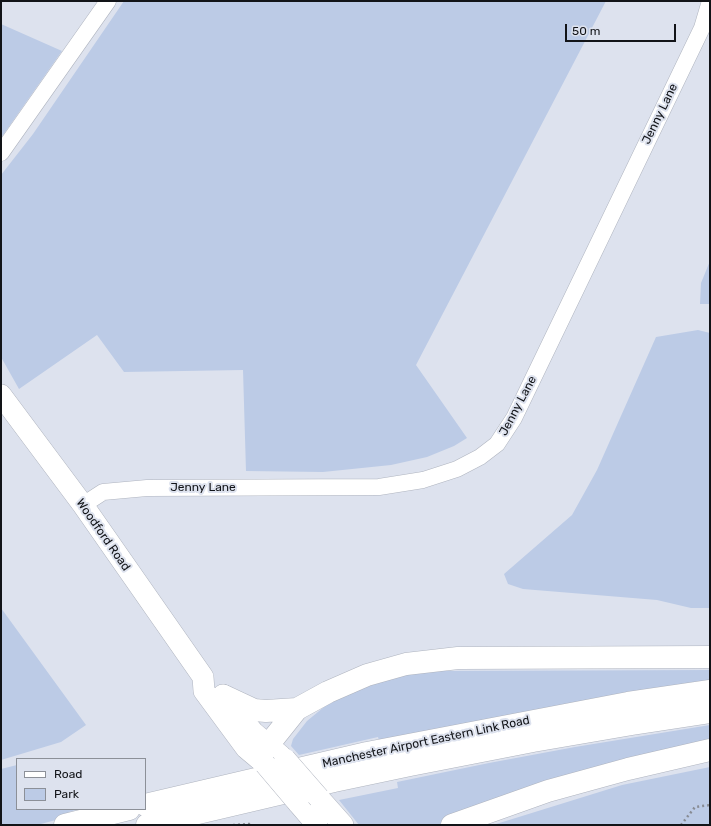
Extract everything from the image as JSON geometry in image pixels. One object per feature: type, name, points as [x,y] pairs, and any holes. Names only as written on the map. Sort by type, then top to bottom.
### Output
[{"type":"highway","points":[[224,696],[254,710],[266,711],[297,709],[328,692],[367,675],[406,664],[458,658],[710,657]]},
{"type":"highway","name":"Manchester Airport Eastern Link Road","points":[[146,805],[367,753],[628,703],[710,691]]},
{"type":"highway","points":[[270,757],[297,709]]},
{"type":"highway","name":"Manchester Airport Eastern Link Road","points":[[147,825],[334,781],[425,762],[533,741],[710,712]]},
{"type":"highway","points":[[452,825],[548,791],[710,750]]},
{"type":"highway","points":[[65,825],[125,810]]},
{"type":"main road","name":"Woodford Road","points":[[1,396],[83,505],[203,677],[204,691],[246,748],[270,757],[319,798],[343,825]]},
{"type":"main road","name":"Woodford Road","points":[[203,677],[215,682],[224,696],[253,732],[298,803],[317,825]]},
{"type":"street","points":[[1,153],[108,1]]},
{"type":"street","name":"Jenny Lane","points":[[83,505],[103,492],[147,488],[379,488],[423,480],[457,469],[480,457],[497,444],[514,418],[702,28],[710,1]]},
{"type":"path","points":[[681,825],[695,807],[710,805]]},
{"type":"path","points":[[233,825],[252,825]]},
{"type":"green space","points":[[124,1],[606,1],[416,365],[467,438],[454,446],[427,457],[391,465],[323,472],[246,471],[243,370],[124,372],[97,335],[19,389],[1,357],[1,175],[33,134]]},
{"type":"green space","points":[[1,24],[62,51],[1,138]]},
{"type":"green space","points":[[710,261],[710,304],[700,304],[701,283]]},
{"type":"green space","points":[[698,330],[710,333],[710,608],[691,608],[657,600],[523,589],[508,584],[504,574],[572,515],[597,470],[656,337]]},
{"type":"green space","points":[[1,608],[86,725],[61,742],[1,760]]},
{"type":"green space","points":[[710,670],[710,686],[380,745],[378,737],[299,755],[291,746],[293,739],[307,721],[324,707],[337,699],[368,686],[408,674],[440,671]]},
{"type":"green space","points":[[710,725],[710,746],[495,804],[437,825],[359,825],[339,800],[398,788],[397,782],[489,763]]},
{"type":"green space","points":[[16,765],[16,810],[76,810],[69,812],[67,817],[37,825],[1,825],[1,769]]},
{"type":"green space","points":[[710,767],[710,825],[493,825],[622,785]]}]
